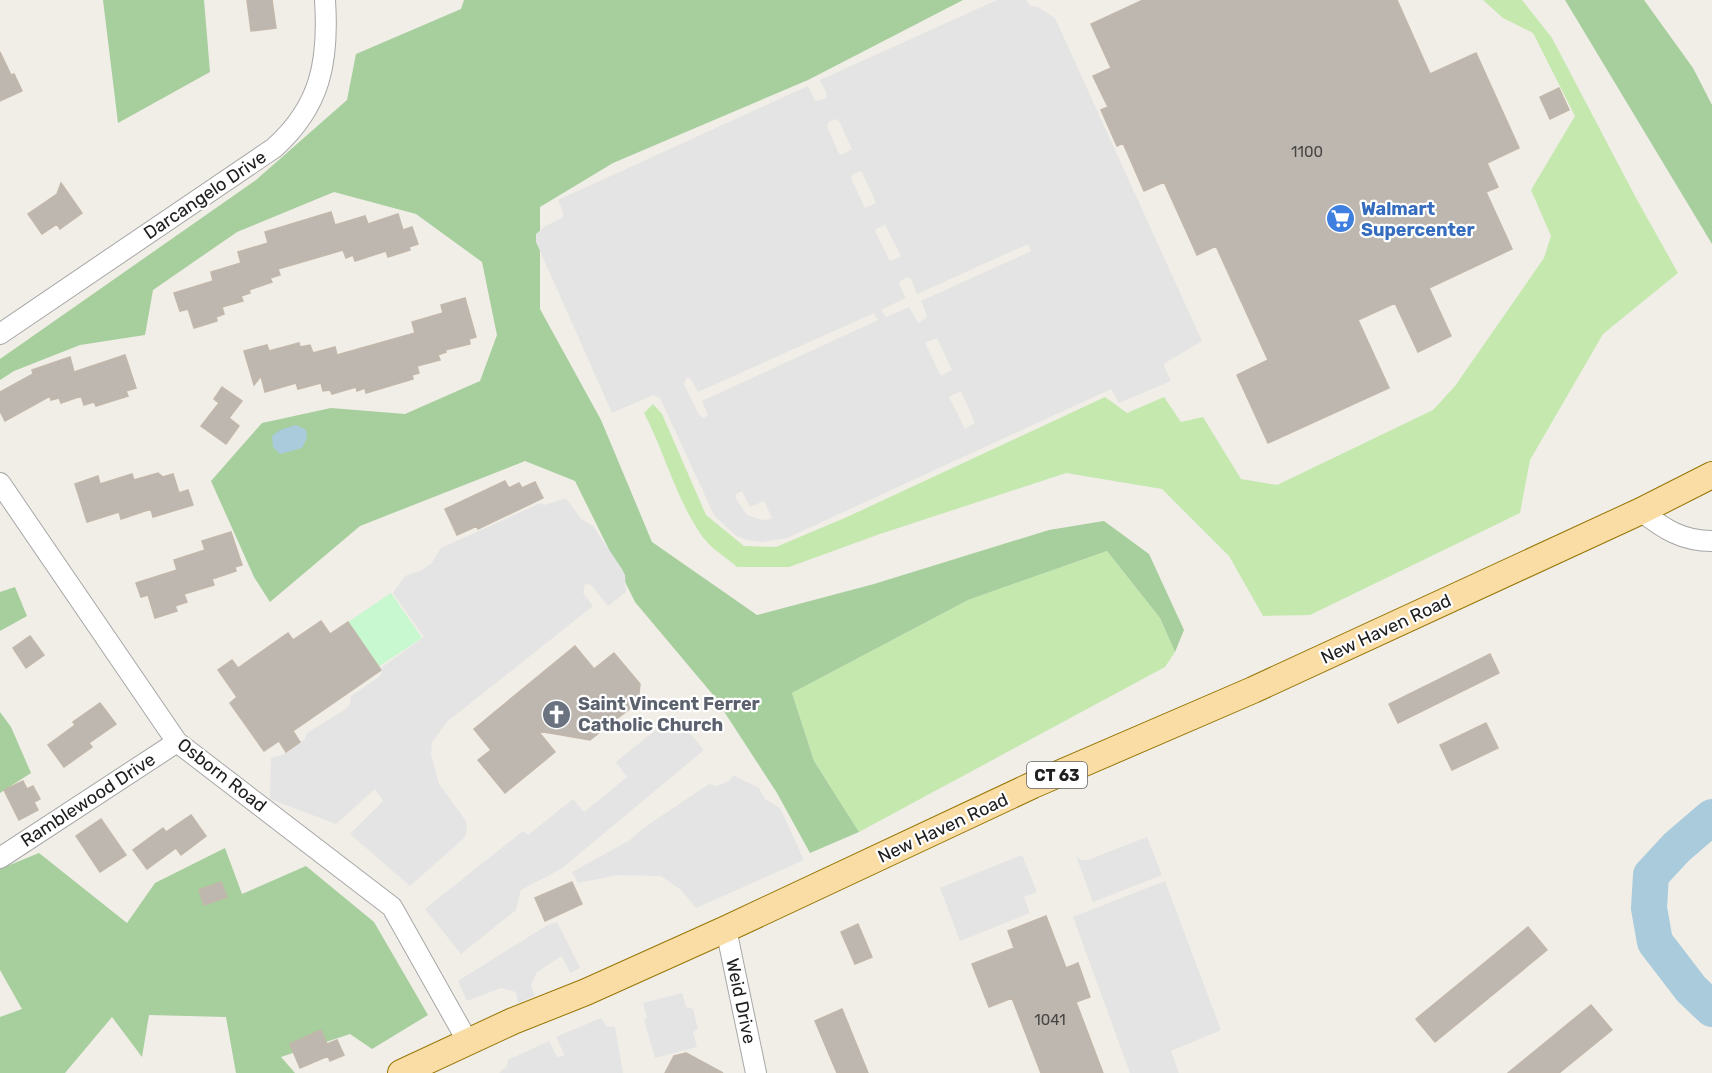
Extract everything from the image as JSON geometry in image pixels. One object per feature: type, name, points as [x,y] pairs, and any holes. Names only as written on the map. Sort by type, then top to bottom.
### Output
[{"type":"main road","name":"New Haven Road","points":[[401,1073],[726,929],[1033,785],[1253,690],[1641,511],[1712,475]]},
{"type":"street","name":"Darcangelo Drive","points":[[0,334],[274,148],[290,134],[305,114],[322,75],[327,29],[325,0]]},
{"type":"street","name":"Osborn Road","points":[[0,483],[177,742],[392,906],[468,1042]]},
{"type":"street","points":[[1641,511],[1665,530],[1698,541],[1712,541]]},
{"type":"street","name":"Ramblewood Drive","points":[[0,858],[177,742]]},
{"type":"street","name":"Weid Drive","points":[[726,929],[756,1073]]},
{"type":"green space","points":[[103,0],[204,0],[210,72],[118,123]]},
{"type":"green space","points":[[464,0],[963,0],[808,80],[613,163],[540,207],[540,309],[601,420],[652,542],[757,615],[874,584],[1049,530],[1104,521],[1149,554],[1184,630],[1175,652],[1160,618],[1107,551],[968,600],[792,693],[814,761],[859,832],[810,853],[777,793],[714,696],[635,602],[575,481],[525,461],[360,526],[270,602],[254,577],[211,481],[262,423],[331,408],[405,414],[480,381],[497,335],[482,262],[416,214],[334,192],[237,232],[153,290],[145,335],[80,345],[14,371],[0,380],[0,359],[256,180],[347,100],[356,54],[461,9]]},
{"type":"green space","points":[[1483,0],[1522,0],[1552,38],[1678,273],[1603,334],[1530,460],[1520,513],[1310,615],[1263,616],[1229,556],[1162,489],[1066,473],[880,534],[789,567],[737,567],[702,536],[685,507],[644,413],[653,404],[662,414],[706,515],[744,546],[776,547],[847,517],[1105,397],[1127,413],[1164,397],[1181,422],[1203,417],[1241,479],[1277,485],[1433,410],[1455,386],[1544,258],[1551,236],[1531,190],[1575,116],[1533,33],[1503,18]]},
{"type":"green space","points":[[1565,0],[1644,0],[1693,68],[1712,105],[1712,244]]},
{"type":"green space","points":[[1107,551],[1160,618],[1175,652],[1165,667],[859,832],[814,761],[792,693],[968,600]]},
{"type":"green space","points":[[15,587],[27,616],[0,631],[0,592]]},
{"type":"green space","points":[[391,593],[422,638],[378,667],[348,622]]},
{"type":"green space","points":[[0,712],[11,727],[31,773],[0,793]]},
{"type":"green space","points":[[225,848],[242,894],[306,866],[374,922],[428,1015],[372,1049],[350,1034],[281,1057],[295,1073],[236,1073],[226,1017],[149,1015],[142,1057],[112,1017],[65,1073],[0,1073],[0,1017],[22,1009],[0,970],[0,869],[39,853],[127,923],[155,883]]},
{"type":"shaded area","points":[[997,0],[1026,0],[1030,6],[1038,7],[1055,18],[1202,341],[1165,363],[1164,366],[1171,381],[1119,403],[1111,389],[787,538],[762,542],[747,540],[735,535],[714,515],[660,398],[653,395],[612,413],[536,242],[536,234],[563,217],[558,200],[808,86],[815,100],[826,98],[827,94],[820,80]],"holes":[[[835,119],[839,121],[852,149],[842,155],[839,154],[827,126]],[[862,172],[876,203],[865,208],[851,178],[852,175]],[[885,225],[900,257],[890,261],[875,231]],[[1028,244],[1031,251],[921,301],[927,316],[918,323],[909,307],[886,317],[881,310],[906,298],[899,284],[900,281],[908,277],[917,294]],[[874,313],[878,320],[702,401],[708,415],[704,418],[699,415],[684,384],[686,378],[691,379],[698,392]],[[937,338],[952,370],[941,376],[925,343]],[[961,391],[975,423],[965,429],[949,397]],[[742,491],[750,507],[764,501],[772,518],[766,520],[747,515],[736,499],[736,494]]]},
{"type":"shaded area","points":[[566,498],[581,519],[593,526],[622,569],[625,575],[626,592],[608,606],[591,585],[585,584],[583,593],[593,606],[448,721],[432,742],[431,755],[439,784],[466,821],[467,832],[463,839],[410,886],[350,834],[383,801],[375,789],[336,824],[270,799],[271,758],[282,755],[305,739],[307,733],[346,709],[350,704],[351,696],[379,677],[382,667],[424,637],[393,593],[405,576],[431,564],[441,548],[541,503],[545,505]]},
{"type":"shaded area","points":[[674,715],[704,750],[561,869],[521,890],[516,910],[461,954],[425,909],[523,831],[528,835],[573,799],[584,812],[627,777],[616,762]]},
{"type":"shaded area","points":[[733,775],[759,788],[765,799],[780,808],[804,860],[696,908],[681,890],[661,876],[618,875],[578,883],[572,872],[630,840],[642,829],[709,784],[715,786],[722,784],[730,780]]},
{"type":"shaded area","points":[[1147,837],[1162,875],[1093,902],[1076,856],[1082,860],[1088,860]]},
{"type":"shaded area","points":[[1022,855],[1037,892],[1024,897],[1030,913],[960,941],[940,888]]},
{"type":"shaded area","points":[[1165,881],[1221,1030],[1171,1051],[1179,1073],[1130,1073],[1073,917]]},
{"type":"shaded area","points":[[557,922],[580,968],[570,973],[562,956],[537,972],[531,985],[535,996],[518,1003],[516,992],[501,988],[467,1001],[458,981],[546,926]]},
{"type":"shaded area","points":[[682,993],[686,1007],[693,1009],[698,1029],[693,1032],[697,1047],[655,1058],[644,1020],[647,1018],[643,1003]]},
{"type":"shaded area","points":[[601,1018],[606,1026],[615,1027],[623,1073],[499,1073],[507,1066],[508,1060],[549,1041],[557,1057],[563,1056],[556,1037]]},
{"type":"water","points":[[296,425],[306,430],[307,438],[302,448],[280,454],[273,447],[272,436],[280,430]]},
{"type":"building","points":[[247,0],[272,0],[276,28],[251,31]]},
{"type":"building","name":"Walmart Supercenter","points":[[1143,0],[1397,0],[1430,74],[1476,53],[1519,148],[1487,163],[1498,187],[1486,192],[1512,249],[1429,288],[1451,336],[1418,352],[1395,303],[1358,320],[1389,388],[1268,443],[1237,375],[1268,360],[1216,246],[1197,255],[1164,182],[1144,191],[1123,143],[1117,146],[1101,110],[1108,107],[1093,76],[1111,68],[1091,24]]},
{"type":"building","points":[[0,52],[22,91],[0,101]]},
{"type":"building","points":[[1559,88],[1569,110],[1550,119],[1540,97]]},
{"type":"building","points":[[61,183],[82,213],[60,229],[57,224],[42,234],[28,214],[57,194]]},
{"type":"building","points":[[331,212],[335,225],[365,216],[368,224],[398,214],[403,230],[412,227],[418,244],[409,247],[410,250],[388,257],[386,251],[355,261],[353,255],[346,258],[343,250],[278,269],[280,275],[270,278],[272,282],[249,290],[250,293],[241,296],[243,301],[222,307],[224,314],[216,317],[217,321],[194,328],[188,309],[180,311],[174,293],[213,281],[211,272],[241,263],[238,252],[268,243],[265,232]]},
{"type":"building","points":[[465,298],[476,337],[469,339],[470,344],[445,350],[446,352],[438,355],[440,360],[417,366],[419,373],[412,375],[413,379],[366,393],[365,388],[357,391],[356,387],[332,394],[330,390],[323,391],[321,383],[298,389],[296,383],[265,392],[261,376],[254,385],[244,351],[267,345],[269,351],[299,343],[300,347],[310,345],[313,353],[335,347],[337,355],[415,333],[412,322],[443,313],[441,305]]},
{"type":"building","points":[[125,355],[136,388],[126,391],[128,396],[96,406],[94,402],[84,405],[81,396],[61,403],[59,398],[51,400],[50,396],[5,421],[0,411],[0,392],[33,374],[32,370],[70,357],[74,372]]},
{"type":"building","points":[[222,387],[242,401],[229,418],[239,426],[226,444],[201,426],[219,403],[214,399]]},
{"type":"building","points":[[158,473],[163,477],[173,474],[179,493],[188,490],[193,505],[153,517],[151,509],[121,519],[119,512],[87,522],[75,484],[98,476],[100,484],[132,474],[134,480]]},
{"type":"building","points":[[505,481],[509,488],[519,483],[522,488],[535,482],[543,498],[478,529],[477,526],[457,535],[445,509]]},
{"type":"building","points":[[231,532],[242,565],[235,567],[236,571],[212,579],[214,585],[184,594],[187,602],[175,606],[177,611],[155,618],[148,595],[141,597],[136,583],[177,570],[174,560],[205,550],[202,541]]},
{"type":"building","points":[[321,621],[330,634],[348,622],[381,670],[293,731],[300,742],[286,752],[279,741],[264,751],[230,703],[237,697],[218,670],[232,660],[238,668],[288,633],[293,640]]},
{"type":"building","points":[[30,636],[44,655],[26,668],[13,648]]},
{"type":"building","name":"Saint Vincent Ferrer Catholic Church","points":[[575,646],[594,669],[614,653],[640,684],[638,702],[590,740],[538,731],[555,752],[505,793],[478,760],[491,750],[474,729]]},
{"type":"building","points":[[1490,654],[1499,673],[1398,723],[1389,704]]},
{"type":"building","points":[[100,703],[116,724],[89,743],[92,747],[64,767],[48,745],[75,725],[73,722]]},
{"type":"building","points":[[1486,723],[1498,748],[1452,770],[1440,745]]},
{"type":"building","points":[[23,781],[27,789],[33,786],[40,799],[34,802],[38,810],[19,820],[4,790]]},
{"type":"building","points":[[191,815],[206,836],[181,855],[176,848],[147,869],[133,850],[163,828],[166,832]]},
{"type":"building","points":[[101,819],[126,855],[100,872],[76,836]]},
{"type":"building","points":[[221,882],[227,897],[204,905],[199,890]]},
{"type":"building","points":[[572,882],[582,904],[545,921],[535,898]]},
{"type":"building","points":[[1046,916],[1066,968],[1078,963],[1090,997],[1076,1002],[1103,1073],[1041,1073],[1012,998],[989,1007],[972,964],[1014,948],[1008,931]]},
{"type":"building","points":[[858,924],[872,957],[855,964],[841,932]]},
{"type":"building","points":[[1528,927],[1547,950],[1435,1042],[1416,1019]]},
{"type":"building","points":[[1591,1005],[1612,1030],[1559,1073],[1508,1073]]},
{"type":"building","points":[[842,1009],[868,1073],[837,1073],[815,1021]]},
{"type":"building","points":[[321,1030],[327,1044],[337,1040],[344,1055],[330,1061],[328,1056],[300,1068],[290,1044]]},
{"type":"building","points":[[686,1053],[723,1073],[665,1073],[674,1056]]},
{"type":"waterway","points":[[1712,817],[1677,847],[1651,875],[1649,908],[1655,942],[1691,989],[1712,1009]]},
{"type":"place","name":"Walmart Supercenter","points":[[1340,219]]},
{"type":"place","name":"Saint Vincent Ferrer Catholic Church","points":[[557,714]]}]
